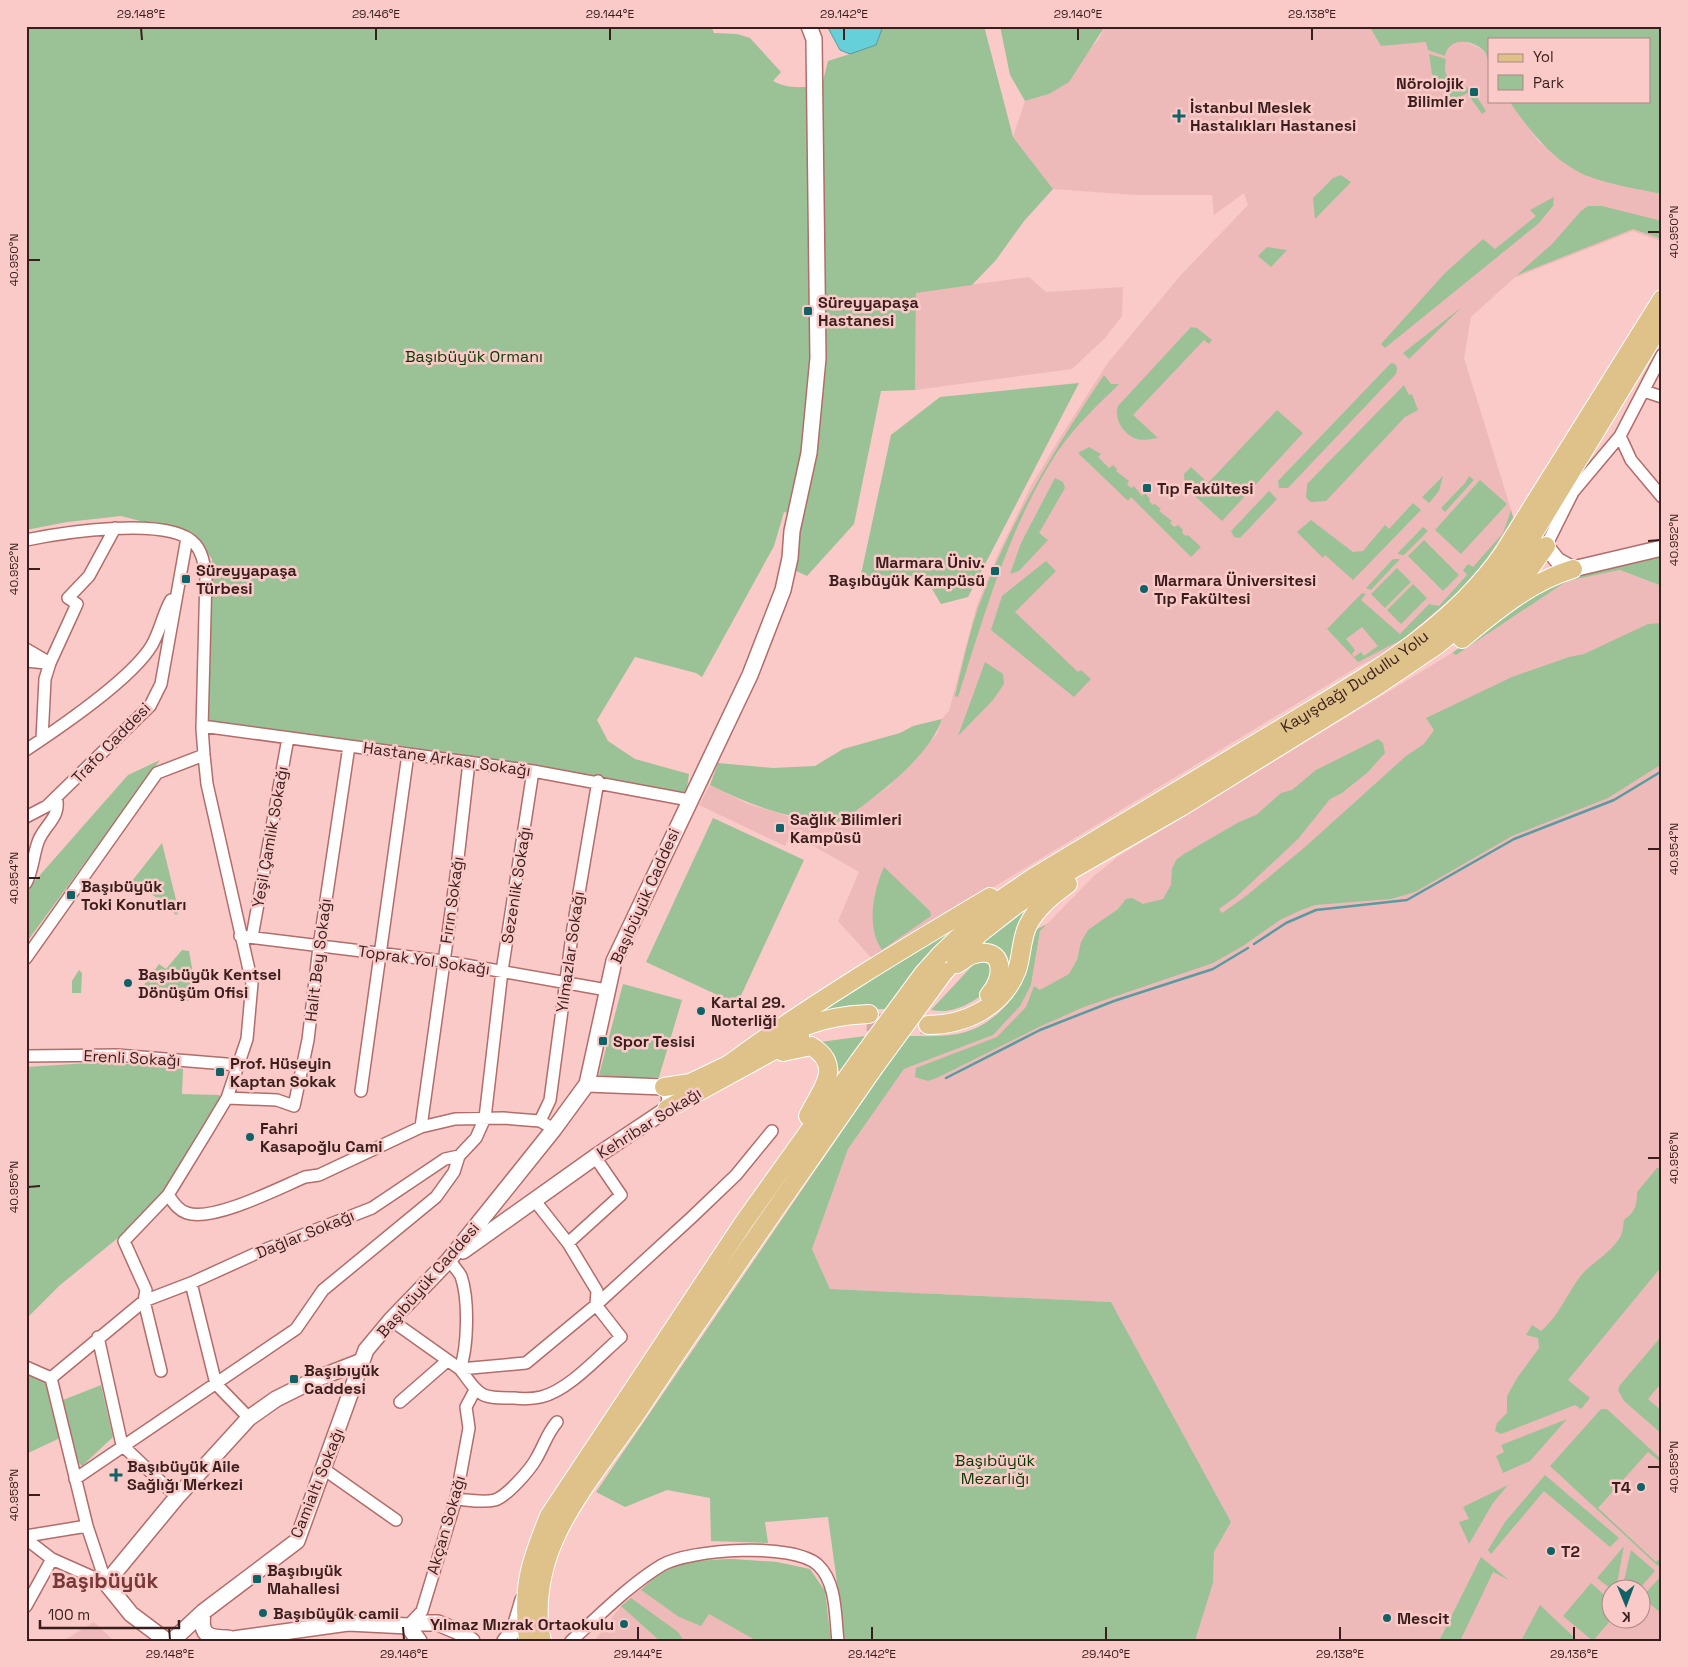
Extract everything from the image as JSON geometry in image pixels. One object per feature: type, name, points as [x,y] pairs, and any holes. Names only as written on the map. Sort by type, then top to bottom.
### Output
[{"type":"main road","name":"Başıbüyük Caddesi","points":[[362,1361],[366,1350],[391,1320],[449,1260],[554,1129],[587,1084],[614,961],[624,936],[750,675],[783,590],[790,558],[792,530],[810,453],[818,349],[814,39],[809,26]]},
{"type":"main road","name":"Kayışdağı Dudullu Yolu","points":[[942,964],[991,906],[1094,840],[1348,688],[1422,638],[1463,604],[1486,578],[1504,552],[1662,299]]},
{"type":"main road","name":"Kayışdağı Dudullu Yolu","points":[[942,964],[1016,905],[1378,685],[1437,645],[1489,598],[1518,559],[1662,322]]},
{"type":"main road","points":[[1504,605],[1546,546],[1557,560],[1573,569]]},
{"type":"main road","points":[[1378,685],[1462,639],[1504,605],[1549,576],[1662,548]]},
{"type":"main road","points":[[505,1640],[514,1630],[525,1596],[533,1556],[549,1516],[788,1158],[866,1065],[942,964],[975,954],[990,954],[996,958],[1000,967],[1001,978],[997,986],[983,1000],[955,1014],[928,1021],[943,1025],[962,1021],[988,1007],[1001,996],[1010,984],[1016,970],[1028,925],[1046,902],[1139,831]]},
{"type":"main road","points":[[731,1069],[769,1035],[1024,876],[1094,840]]},
{"type":"main road","points":[[731,1069],[817,1020],[845,1015],[868,1018]]},
{"type":"main road","points":[[587,1084],[664,1087],[690,1083],[775,1055],[811,1046],[822,1052],[828,1060],[829,1070],[826,1082],[788,1158]]},
{"type":"main road","points":[[542,1641],[539,1616],[540,1590],[556,1537],[581,1494],[866,1065]]},
{"type":"main road","name":"Kehribar Sokağı","points":[[449,1260],[595,1157],[731,1069]]},
{"type":"main road","points":[[664,1087],[670,1097],[668,1109]]},
{"type":"main road","points":[[168,1641],[143,1625],[106,1583],[177,1497],[249,1418],[276,1399],[316,1379],[362,1361]]},
{"type":"main road","name":"Camialtı Sokağı","points":[[172,1641],[204,1612],[297,1541],[325,1470],[362,1361]]},
{"type":"main road","points":[[525,1596],[528,1641]]},
{"type":"main road","points":[[204,1612],[204,1629],[211,1638],[243,1639]]},
{"type":"main road","points":[[219,1641],[348,1623],[408,1626],[420,1623],[438,1623],[459,1632],[472,1641]]},
{"type":"main road","points":[[143,1625],[149,1641]]},
{"type":"main road","points":[[408,1626],[419,1641]]},
{"type":"street","points":[[1546,546],[1573,492],[1620,436],[1662,355]]},
{"type":"street","points":[[1644,391],[1662,397]]},
{"type":"street","points":[[1620,436],[1631,460],[1662,496]]},
{"type":"street","points":[[42,739],[46,679],[50,663],[77,604],[68,598],[90,576],[115,528]]},
{"type":"street","points":[[26,540],[78,531],[115,528],[155,530],[187,538],[195,543],[203,558],[206,576],[202,726],[207,784],[246,936],[252,991],[247,1039],[227,1098],[168,1195],[124,1241],[146,1290],[144,1301],[161,1372]]},
{"type":"street","points":[[26,750],[60,728],[126,674],[151,647],[177,590],[187,538]]},
{"type":"street","name":"Trafo Caddesi","points":[[26,816],[47,806],[150,706],[161,684],[177,590]]},
{"type":"street","points":[[26,648],[50,663]]},
{"type":"street","points":[[26,661],[50,663]]},
{"type":"street","name":"Hastane Arkası Sokağı","points":[[202,726],[533,770],[692,795]]},
{"type":"street","name":"Yeşil Çamlık Sokağı","points":[[246,936],[288,738]]},
{"type":"street","name":"Halit Bey Sokağı","points":[[227,1098],[277,1100],[294,1106],[308,1040],[318,947],[349,746]]},
{"type":"street","points":[[361,1091],[408,754]]},
{"type":"street","points":[[26,958],[157,773],[204,756]]},
{"type":"street","name":"Fırın Sokağı","points":[[421,1127],[469,762]]},
{"type":"street","name":"Sezenlik Sokağı","points":[[459,1156],[476,1138],[485,1118],[502,971],[533,770]]},
{"type":"street","name":"Yılmazlar Sokağı","points":[[540,1121],[550,1100],[565,983],[598,781]]},
{"type":"street","points":[[26,883],[31,874],[41,836],[56,812],[58,806],[56,797]]},
{"type":"street","name":"Toprak Yol Sokağı","points":[[246,936],[443,962],[607,990]]},
{"type":"street","name":"Erenli Sokağı","points":[[26,1056],[117,1055],[238,1065]]},
{"type":"street","points":[[168,1195],[178,1209],[189,1214],[215,1213],[305,1177],[319,1175],[421,1127],[455,1119],[485,1118],[540,1121],[554,1129]]},
{"type":"street","points":[[460,1370],[526,1363],[596,1305],[736,1175],[772,1131]]},
{"type":"street","points":[[75,1479],[122,1445],[296,1329],[323,1290],[436,1197],[454,1172],[459,1156]]},
{"type":"street","name":"Dağlar Sokağı","points":[[52,1378],[98,1337],[144,1301],[191,1283],[259,1252],[372,1208],[445,1159],[459,1156]]},
{"type":"street","points":[[568,1243],[621,1195],[595,1157]]},
{"type":"street","points":[[391,1320],[460,1370],[475,1390],[486,1398],[527,1399],[542,1397],[557,1391],[621,1337],[596,1305],[597,1291],[568,1243],[535,1201]]},
{"type":"street","points":[[449,1260],[460,1275],[463,1287],[466,1352],[460,1370]]},
{"type":"street","points":[[191,1283],[216,1384],[249,1418]]},
{"type":"street","points":[[98,1337],[122,1445],[177,1497]]},
{"type":"street","points":[[400,1402],[447,1361]]},
{"type":"street","points":[[26,1367],[52,1378],[87,1526],[106,1583]]},
{"type":"street","name":"Akçan Sokağı","points":[[408,1626],[422,1611],[456,1499],[469,1428],[466,1407],[475,1390]]},
{"type":"street","points":[[456,1499],[497,1500],[518,1482],[536,1460],[551,1429],[558,1422]]},
{"type":"street","points":[[325,1470],[396,1520]]},
{"type":"street","points":[[26,1536],[87,1526]]},
{"type":"street","points":[[26,1540],[52,1559],[106,1583]]},
{"type":"street","points":[[571,1641],[630,1588],[663,1565],[682,1556],[750,1550],[794,1554],[818,1564],[831,1583],[838,1641]]},
{"type":"street","points":[[26,1606],[52,1559]]},
{"type":"shaded area","points":[[1105,26],[1369,26],[1381,46],[1426,42],[1445,55],[1449,46],[1456,41],[1464,41],[1481,49],[1486,54],[1488,61],[1488,102],[1510,102],[1539,142],[1589,177],[1662,194],[1662,242],[1633,231],[1514,278],[1471,317],[1464,358],[1514,519],[1488,560],[1460,593],[1405,642],[1359,666],[977,897],[875,962],[838,921],[859,872],[791,833],[785,846],[699,805],[710,785],[748,804],[791,817],[841,822],[889,786],[937,734],[942,719],[949,711],[977,605],[998,554],[1032,484],[1107,364],[1180,276],[1248,205],[1244,193],[1214,215],[1212,195],[1135,195],[1053,189],[1013,137],[1025,101],[1049,94],[1099,39]]},
{"type":"shaded area","points":[[1029,277],[1046,292],[1123,287],[1122,316],[1105,338],[1072,369],[915,390],[916,292]]},
{"type":"shaded area","points":[[1620,570],[1662,586],[1662,1641],[1195,1641],[1213,1583],[1214,1552],[1231,1522],[1111,1302],[830,1289],[812,1249],[848,1149],[904,1069],[993,1035],[1031,985],[1040,931],[1094,876],[1119,856],[1452,653],[1456,655],[1567,581]]},
{"type":"shaded area","points":[[732,1559],[777,1562],[793,1641],[594,1641],[621,1606],[654,1577],[696,1561]]},
{"type":"shaded area","points":[[94,1622],[114,1641],[63,1641]]},
{"type":"green space","name":"Başıbüyük Ormanı","points":[[26,26],[711,26],[714,33],[737,34],[750,38],[781,72],[773,81],[785,86],[797,87],[822,85],[828,61],[850,54],[883,26],[984,26],[1013,137],[1053,189],[1024,221],[996,260],[972,285],[916,293],[915,390],[881,391],[854,524],[807,576],[794,570],[803,516],[784,512],[774,546],[702,677],[696,673],[635,657],[597,720],[608,741],[635,759],[689,774],[686,795],[205,723],[212,559],[195,535],[121,516],[67,522],[26,530]]},
{"type":"green space","points":[[1000,26],[1105,26],[1069,82],[1049,94],[1025,101],[1010,75]]},
{"type":"green space","points":[[1369,26],[1662,26],[1662,194],[1625,187],[1590,177],[1577,171],[1554,155],[1534,135],[1510,102],[1650,102],[1650,38],[1488,38],[1488,62],[1483,50],[1467,42],[1456,43],[1451,46],[1445,56],[1428,50],[1426,42],[1381,46]]},
{"type":"green space","points":[[1429,54],[1446,59],[1445,67],[1448,77],[1469,89],[1486,111],[1482,114],[1467,93],[1450,103],[1432,74]]},
{"type":"green space","points":[[1341,175],[1351,182],[1315,219],[1313,198],[1333,178]]},
{"type":"green space","points":[[1554,197],[1553,206],[1538,224],[1385,348],[1381,344],[1445,273],[1483,239],[1495,249],[1536,216],[1530,210]]},
{"type":"green space","points":[[1588,206],[1602,206],[1662,221],[1662,239],[1633,229],[1517,275],[1552,244],[1581,211]]},
{"type":"green space","points":[[1267,247],[1287,250],[1271,267],[1258,256]]},
{"type":"green space","points":[[1462,307],[1409,359],[1403,353]]},
{"type":"green space","points":[[1191,327],[1197,328],[1212,340],[1209,344],[1204,340],[1133,415],[1158,438],[1142,440],[1132,437],[1118,421],[1118,406]]},
{"type":"green space","points":[[1391,363],[1395,364],[1397,368],[1396,374],[1288,488],[1279,488],[1278,481]]},
{"type":"green space","points":[[1104,375],[1111,384],[1119,384],[1072,433],[1058,451],[1041,480],[1012,540],[989,602],[958,697],[955,696],[974,619],[1003,547],[1051,459]]},
{"type":"green space","points":[[1079,383],[968,597],[941,604],[926,579],[860,579],[891,435],[940,397]]},
{"type":"green space","points":[[1404,385],[1409,395],[1412,394],[1418,410],[1405,417],[1326,501],[1311,502],[1306,498],[1307,484]]},
{"type":"green space","points":[[1277,410],[1303,433],[1222,521],[1185,487],[1184,474],[1191,467],[1208,483]]},
{"type":"green space","points":[[1089,447],[1101,454],[1098,457],[1109,468],[1113,465],[1117,469],[1116,471],[1129,481],[1127,484],[1131,488],[1134,486],[1142,496],[1145,493],[1150,499],[1149,501],[1161,509],[1159,511],[1172,521],[1170,523],[1174,527],[1178,525],[1183,530],[1182,533],[1186,536],[1188,535],[1201,547],[1191,557],[1131,497],[1128,501],[1078,453]]},
{"type":"green space","points":[[1443,476],[1439,491],[1429,503],[1422,497]]},
{"type":"green space","points":[[1469,476],[1474,480],[1445,512],[1441,508],[1465,483]]},
{"type":"green space","points":[[1055,478],[1063,482],[1065,488],[1039,533],[1048,540],[1019,571],[1010,574],[1021,543]]},
{"type":"green space","points":[[1480,480],[1507,504],[1461,554],[1435,530]]},
{"type":"green space","points":[[1269,491],[1277,499],[1240,538],[1234,537],[1231,531]]},
{"type":"green space","points":[[1413,503],[1421,510],[1353,580],[1325,555],[1323,558],[1297,532],[1311,520],[1353,552],[1363,551],[1385,525],[1389,529]]},
{"type":"green space","points":[[1511,510],[1513,518],[1487,559],[1459,592],[1403,639],[1358,662],[1327,629],[1362,593],[1366,594],[1361,600],[1400,634],[1429,604],[1439,606],[1467,575],[1463,570],[1468,564],[1473,567],[1503,533]],"holes":[[[1362,627],[1378,646],[1364,656],[1361,652],[1354,657],[1352,654],[1355,650],[1346,639]]]},
{"type":"green space","points":[[1423,527],[1428,531],[1404,555],[1397,554]]},
{"type":"green space","points":[[1424,540],[1459,575],[1443,591],[1408,556]]},
{"type":"green space","points":[[1662,555],[1662,586],[1620,570],[1567,581],[1456,655],[1452,653],[1553,581]]},
{"type":"green space","points":[[1393,559],[1400,559],[1371,590],[1366,588]]},
{"type":"green space","points":[[1046,561],[1056,571],[1015,612],[1078,672],[1081,670],[1091,679],[1074,697],[991,630],[1002,596]]},
{"type":"green space","points":[[1397,568],[1411,582],[1385,608],[1371,594]]},
{"type":"green space","points":[[1413,584],[1427,598],[1401,624],[1387,610]]},
{"type":"green space","points":[[1662,623],[1662,764],[1608,798],[1512,836],[1415,892],[1391,899],[1315,905],[1280,920],[1243,946],[1213,963],[1084,1007],[1041,1026],[939,1077],[928,1081],[915,1077],[916,1068],[997,1037],[1026,1007],[1034,986],[1040,990],[1069,974],[1077,960],[1081,942],[1088,930],[1118,909],[1126,899],[1132,898],[1143,904],[1163,899],[1171,885],[1172,869],[1176,860],[1239,822],[1256,815],[1281,793],[1292,790],[1316,770],[1378,739],[1383,743],[1385,753],[1368,772],[1342,793],[1330,799],[1298,839],[1237,896],[1219,909],[1222,913],[1246,896],[1305,847],[1406,756],[1424,744],[1434,730],[1426,718],[1512,677],[1569,657],[1584,654],[1648,624]]},
{"type":"green space","points":[[985,662],[1003,674],[1004,684],[993,700],[958,736]]},
{"type":"green space","points":[[942,719],[935,734],[913,763],[884,789],[841,822],[823,821],[773,811],[742,800],[710,785],[718,763],[773,768],[815,766],[843,749],[900,733],[913,726]]},
{"type":"green space","points":[[160,760],[26,943],[26,891],[128,775]]},
{"type":"green space","points":[[713,818],[804,860],[737,1004],[646,962]]},
{"type":"green space","points":[[162,843],[179,912],[176,915],[160,900],[132,881]]},
{"type":"green space","points":[[884,867],[930,911],[931,916],[882,950],[874,931],[873,909],[874,898]]},
{"type":"green space","points":[[1040,899],[1012,973],[979,946],[1019,912]]},
{"type":"green space","points":[[974,912],[890,1009],[813,1016]]},
{"type":"green space","name":"Başıbüyük Mezarlığı","points":[[1047,924],[1040,931],[1031,985],[1020,1006],[993,1035],[904,1069],[848,1149],[812,1249],[830,1289],[1111,1302],[1231,1522],[1214,1552],[1213,1583],[1195,1641],[845,1641],[828,1517],[765,1522],[768,1543],[711,1541],[710,1498],[667,1490],[625,1507],[596,1492],[907,1036],[939,1036],[969,1031],[980,1026],[1001,1011],[1023,980],[1035,930]]},
{"type":"green space","points":[[182,950],[189,951],[197,996],[190,996],[188,1001],[136,996],[159,964],[166,969]]},
{"type":"green space","points":[[981,960],[993,965],[991,987],[978,998],[964,1006],[948,1011],[931,1010],[973,965]]},
{"type":"green space","points":[[79,970],[82,973],[81,993],[72,993],[72,981]]},
{"type":"green space","points":[[623,984],[682,1000],[659,1077],[627,1079],[599,1075]]},
{"type":"green space","points":[[873,1035],[840,1078],[834,1059],[820,1045],[820,1042]]},
{"type":"green space","points":[[105,1062],[183,1069],[182,1094],[219,1095],[224,1101],[160,1195],[130,1228],[59,1286],[26,1319],[26,1067]]},
{"type":"green space","points":[[1662,1167],[1662,1266],[1568,1380],[1590,1398],[1581,1409],[1575,1405],[1501,1434],[1495,1431],[1497,1423],[1507,1413],[1507,1396],[1517,1378],[1539,1348],[1538,1338],[1526,1335],[1532,1325],[1541,1331],[1548,1325],[1579,1278],[1615,1244],[1623,1230],[1624,1220],[1635,1208],[1637,1192],[1657,1168]]},
{"type":"green space","points":[[1659,1339],[1662,1341],[1662,1382],[1648,1399],[1662,1411],[1662,1434],[1624,1401],[1618,1390],[1620,1385]]},
{"type":"green space","points":[[26,1363],[47,1375],[60,1438],[26,1454]]},
{"type":"green space","points":[[101,1385],[113,1437],[82,1466],[78,1462],[63,1400]]},
{"type":"green space","points":[[1601,1409],[1607,1409],[1662,1460],[1662,1463],[1648,1452],[1598,1508],[1656,1562],[1662,1556],[1662,1561],[1658,1566],[1550,1466]]},
{"type":"green space","points":[[1567,1419],[1530,1461],[1503,1473],[1496,1456],[1504,1452],[1501,1445]]},
{"type":"green space","points":[[1545,1475],[1619,1538],[1610,1547],[1544,1491],[1491,1554],[1488,1550],[1505,1522]]},
{"type":"green space","points":[[1508,1485],[1493,1503],[1469,1544],[1459,1522],[1469,1519],[1463,1507]]},
{"type":"green space","points":[[1624,1546],[1618,1580],[1600,1580],[1597,1578]]},
{"type":"green space","points":[[1631,1550],[1655,1571],[1647,1580],[1624,1580]]},
{"type":"green space","points":[[1481,1557],[1509,1580],[1493,1572],[1461,1639],[1463,1641],[1439,1641]]},
{"type":"green space","points":[[732,1559],[777,1562],[810,1569],[825,1591],[831,1641],[757,1641],[709,1614],[701,1626],[679,1617],[641,1590],[662,1573],[682,1564],[704,1560]]},
{"type":"green space","points":[[1661,1576],[1662,1614],[1650,1604],[1650,1588]]},
{"type":"green space","points":[[1591,1583],[1600,1591],[1600,1630],[1602,1630],[1593,1641],[1563,1616]]},
{"type":"green space","points":[[631,1598],[678,1632],[684,1641],[660,1641],[621,1606]]},
{"type":"green space","points":[[1540,1605],[1578,1641],[1521,1641]]},
{"type":"water","points":[[827,26],[883,26],[876,45],[850,54],[840,50]]},
{"type":"waterway","points":[[1254,944],[1286,923],[1316,910],[1407,900],[1514,839],[1614,800],[1662,771]]},
{"type":"waterway","points":[[946,1078],[1040,1030],[1114,1001],[1213,969],[1248,948]]},
{"type":"tunnel","points":[[867,1022],[928,1025]]},
{"type":"place","name":"Nörolojik Bilimler","points":[[1474,92]]},
{"type":"place","name":"İstanbul Meslek Hastalıkları Hastanesi","points":[[1179,116]]},
{"type":"place","name":"Süreyyapaşa Hastanesi","points":[[808,311]]},
{"type":"place","name":"Tıp Fakültesi","points":[[1147,488]]},
{"type":"place","name":"Marmara Üniv. Başıbüyük Kampüsü","points":[[995,571]]},
{"type":"place","name":"Süreyyapaşa Türbesi","points":[[186,579]]},
{"type":"place","name":"Marmara Üniversitesi Tıp Fakültesi","points":[[1144,589]]},
{"type":"place","name":"Sağlık Bilimleri Kampüsü","points":[[780,828]]},
{"type":"place","name":"Başıbüyük Toki Konutları","points":[[71,895]]},
{"type":"place","name":"Başıbüyük Kentsel Dönüşüm Ofisi","points":[[128,983]]},
{"type":"place","name":"Kartal 29. Noterliği","points":[[701,1011]]},
{"type":"place","name":"Spor Tesisi","points":[[603,1041]]},
{"type":"place","name":"Prof. Hüseyin Kaptan Sokak","points":[[220,1072]]},
{"type":"place","name":"Fahri Kasapoğlu Cami","points":[[250,1137]]},
{"type":"place","name":"Başıbıyük Caddesi","points":[[294,1379]]},
{"type":"place","name":"Başıbüyük Aile Sağlığı Merkezi","points":[[116,1475]]},
{"type":"place","name":"T4","points":[[1641,1487]]},
{"type":"place","name":"T2","points":[[1551,1551]]},
{"type":"place","name":"Başıbıyük Mahallesi","points":[[257,1579]]},
{"type":"place","name":"Başıbüyük camii","points":[[263,1613]]},
{"type":"place","name":"Mescit","points":[[1387,1618]]},
{"type":"place","name":"Yılmaz Mızrak Ortaokulu","points":[[624,1624]]},
{"type":"district","name":"Başıbüyük","points":[[105,1580]]}]
